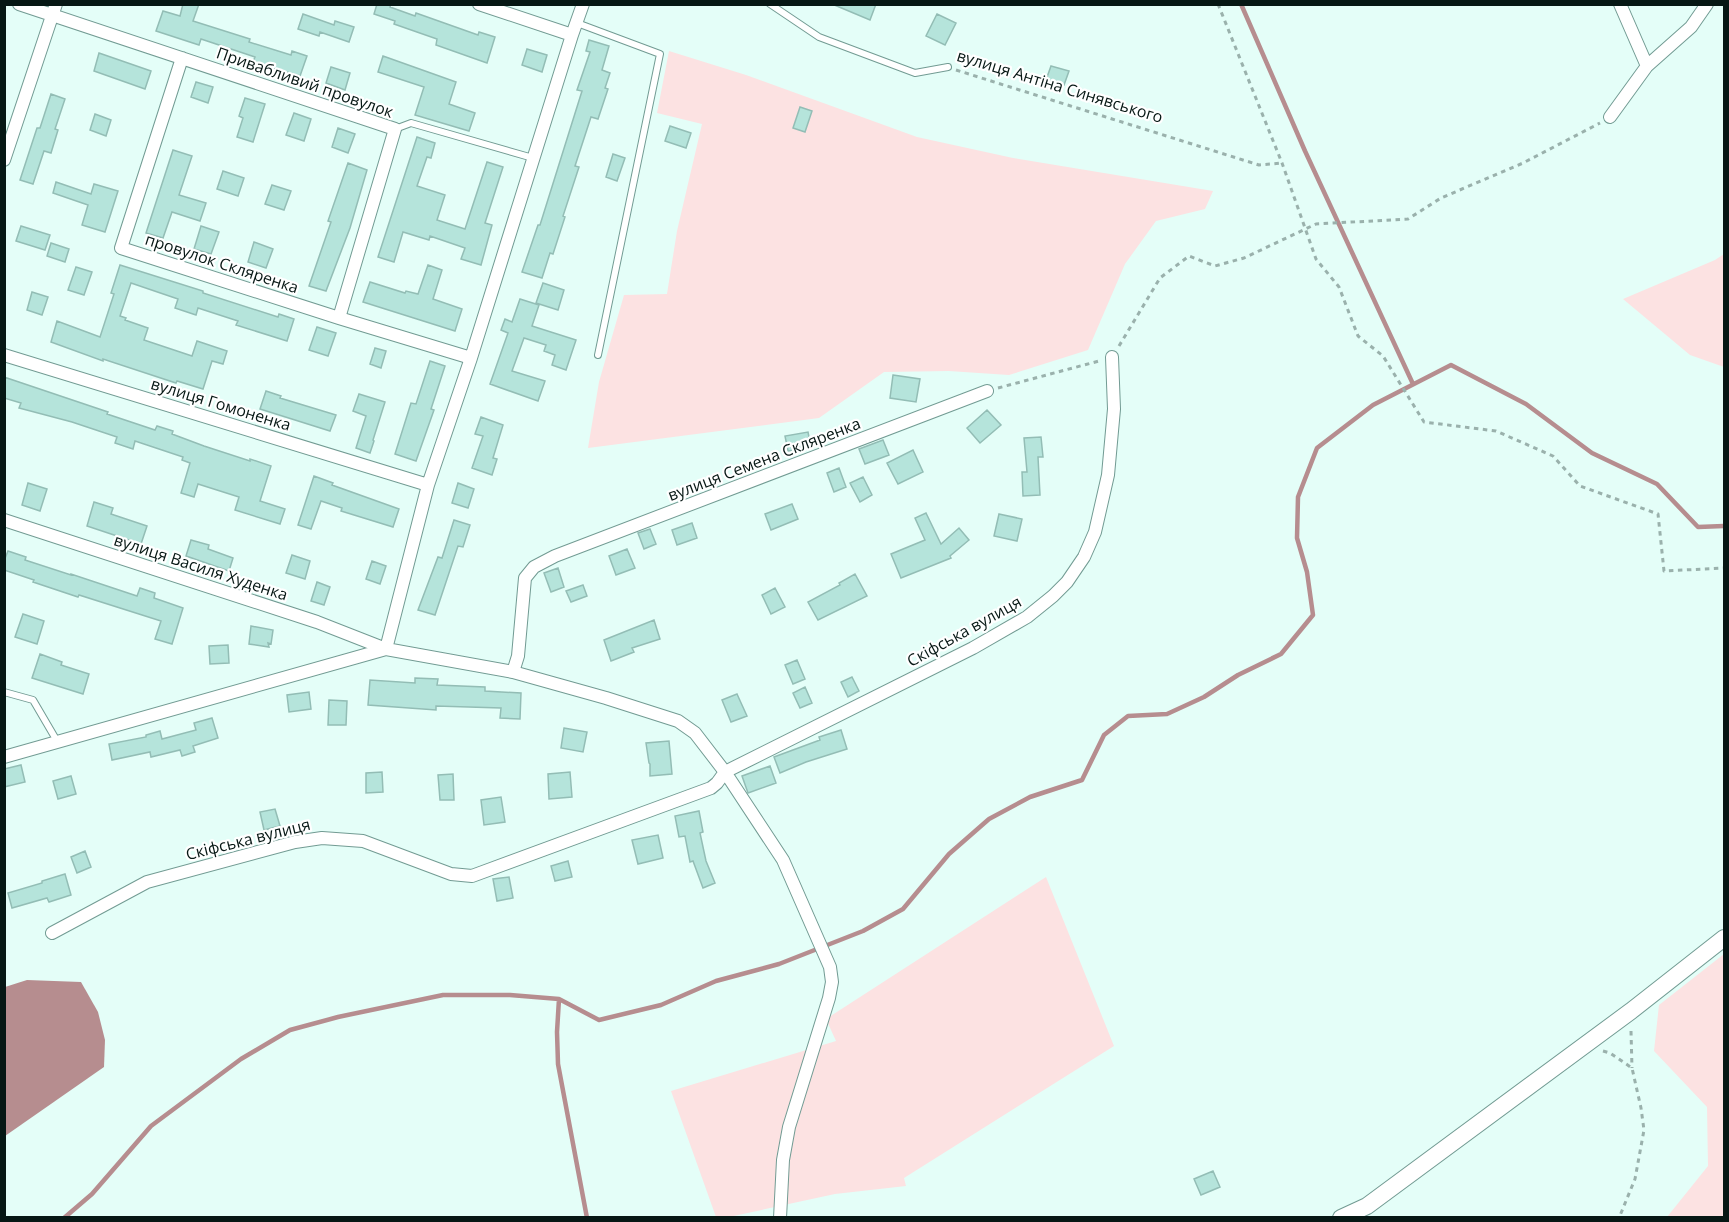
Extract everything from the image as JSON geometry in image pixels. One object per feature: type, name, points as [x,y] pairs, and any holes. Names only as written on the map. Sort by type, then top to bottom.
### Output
[{"type":"street","name":"Привабливий провулок","points":[[18,4],[54,10],[182,58],[395,129],[339,318]]},
{"type":"street","points":[[479,4],[574,29]]},
{"type":"street","points":[[386,649],[428,485],[471,358],[583,4]]},
{"type":"street","points":[[1620,4],[1647,66]]},
{"type":"street","points":[[1610,117],[1647,66],[1691,27],[1707,4]]},
{"type":"street","points":[[4,160],[10,122],[54,10]]},
{"type":"street","name":"провулок Скляренка","points":[[182,58],[120,248],[471,358]]},
{"type":"street","name":"вулиця Гомоненка","points":[[4,355],[428,485]]},
{"type":"street","name":"Скіфська вулиця","points":[[52,933],[147,882],[295,842],[322,837],[363,841],[451,874],[472,876],[711,788],[725,772],[973,648],[1027,616],[1053,596],[1067,582],[1084,557],[1095,532],[1108,476],[1114,409],[1112,357]]},
{"type":"street","name":"вулиця Семена Скляренка","points":[[513,672],[518,656],[525,578],[534,567],[555,556],[987,391]]},
{"type":"street","name":"вулиця Василя Худенка","points":[[4,520],[317,622],[386,649]]},
{"type":"street","points":[[4,757],[386,649],[513,672],[606,698],[678,722],[694,733],[725,772],[783,860],[830,967],[832,982],[829,998],[789,1127],[783,1160],[780,1218]]},
{"type":"street","points":[[1341,1218],[1367,1206],[1725,938]]},
{"type":"lane","name":"вулиця Антіна Синявського","points":[[770,4],[819,37],[915,73],[948,67]]},
{"type":"lane","points":[[574,29],[660,54],[598,355]]},
{"type":"lane","points":[[395,129],[411,123],[533,158]]},
{"type":"lane","points":[[4,692],[33,700],[57,741]]},
{"type":"path","points":[[1218,4],[1282,163],[1316,259],[1340,287],[1358,336],[1383,356],[1424,422],[1496,431],[1553,456],[1580,486],[1658,514],[1664,571],[1725,568]]},
{"type":"path","name":"вулиця Антіна Синявського","points":[[948,67],[1259,165],[1282,163]]},
{"type":"path","points":[[987,391],[1112,357],[1160,278],[1189,256],[1215,266],[1244,258],[1316,224],[1408,219],[1441,198],[1523,163],[1610,117]]},
{"type":"path","points":[[1619,1218],[1635,1179],[1644,1130],[1632,1068],[1630,1011]]},
{"type":"path","points":[[1581,1047],[1610,1053],[1632,1068]]},
{"type":"shaded area","points":[[669,51],[746,75],[917,137],[1013,158],[1213,191],[1205,209],[1156,221],[1125,264],[1088,350],[1009,375],[949,371],[884,372],[819,418],[588,448],[599,382],[624,295],[667,294],[677,231],[702,124],[657,113]]},
{"type":"shaded area","points":[[1724,254],[1724,367],[1690,355],[1623,299],[1715,260]]},
{"type":"shaded area","points":[[1046,877],[1114,1046],[904,1178],[906,1186],[835,1194],[729,1217],[716,1217],[671,1091],[836,1041],[826,1019]]},
{"type":"shaded area","points":[[1724,954],[1724,1217],[1667,1217],[1708,1166],[1707,1107],[1654,1051],[1659,1005]]},
{"type":"shaded area","points":[[27,980],[81,982],[98,1012],[105,1040],[104,1067],[5,1136],[5,987]]},
{"type":"building","points":[[183,4],[199,4],[193,21],[291,55],[292,51],[307,56],[300,76],[253,62],[255,57],[201,39],[199,45],[156,31],[163,11],[180,16]]},
{"type":"building","points":[[377,4],[391,4],[390,7],[415,16],[416,13],[478,35],[479,32],[495,37],[487,63],[436,45],[437,39],[394,24],[395,21],[374,14]]},
{"type":"building","points":[[832,4],[876,4],[870,20]]},
{"type":"building","points":[[303,14],[334,25],[335,21],[354,27],[349,42],[320,32],[319,36],[298,29]]},
{"type":"building","points":[[937,14],[956,23],[945,45],[926,36]]},
{"type":"building","points":[[589,40],[609,46],[602,70],[610,73],[605,88],[608,89],[598,119],[591,117],[575,166],[579,167],[563,216],[565,217],[553,254],[550,253],[542,278],[522,272],[538,225],[540,225],[582,91],[577,90],[590,52],[586,51]]},
{"type":"building","points":[[527,49],[547,55],[542,72],[522,65]]},
{"type":"building","points":[[99,53],[151,71],[145,89],[94,71]]},
{"type":"building","points":[[383,56],[456,82],[449,104],[475,113],[469,131],[415,115],[424,87],[378,72]]},
{"type":"building","points":[[1051,66],[1069,71],[1064,85],[1046,80]]},
{"type":"building","points":[[331,67],[350,73],[345,90],[326,83]]},
{"type":"building","points":[[196,82],[213,87],[208,103],[191,97]]},
{"type":"building","points":[[51,94],[65,99],[55,129],[58,130],[51,153],[44,151],[33,184],[20,180]]},
{"type":"building","points":[[245,98],[265,104],[253,142],[237,137],[243,118],[239,116]]},
{"type":"building","points":[[800,107],[812,111],[805,132],[793,128]]},
{"type":"building","points":[[294,113],[311,119],[304,141],[286,135]]},
{"type":"building","points":[[95,114],[111,120],[106,136],[90,130]]},
{"type":"building","points":[[670,126],[691,133],[686,148],[665,141]]},
{"type":"building","points":[[338,128],[355,134],[348,153],[332,147]]},
{"type":"building","points":[[417,137],[435,143],[431,158],[427,157],[417,186],[445,195],[437,220],[465,229],[487,162],[503,167],[485,223],[492,225],[481,265],[461,259],[465,248],[430,236],[429,240],[403,232],[394,262],[378,257]]},
{"type":"building","points":[[173,150],[192,156],[179,195],[206,203],[200,221],[172,212],[163,238],[146,233]]},
{"type":"building","points":[[613,154],[625,158],[617,181],[606,177]]},
{"type":"building","points":[[348,163],[367,170],[350,228],[326,291],[309,286]]},
{"type":"building","points":[[223,171],[244,178],[238,196],[217,189]]},
{"type":"building","points":[[56,182],[91,194],[94,184],[118,191],[105,232],[82,225],[88,205],[53,193]]},
{"type":"building","points":[[272,185],[291,191],[284,210],[265,204]]},
{"type":"building","points":[[21,226],[50,235],[45,250],[16,241]]},
{"type":"building","points":[[201,226],[219,232],[211,254],[194,249]]},
{"type":"building","points":[[254,242],[273,249],[266,268],[248,262]]},
{"type":"building","points":[[51,243],[69,249],[65,262],[47,256]]},
{"type":"building","points":[[120,265],[278,317],[279,314],[294,319],[287,341],[236,325],[238,321],[198,308],[196,315],[175,308],[178,299],[131,283],[120,316],[148,328],[144,340],[192,356],[197,341],[227,351],[223,364],[212,361],[203,389],[177,381],[176,383],[103,359],[103,361],[51,342],[57,321],[100,337],[114,294],[111,293]]},
{"type":"building","points":[[428,265],[442,270],[433,299],[462,309],[455,331],[363,302],[370,282],[405,293],[406,291],[418,294]]},
{"type":"building","points":[[76,267],[92,272],[84,295],[68,290]]},
{"type":"building","points":[[543,283],[564,290],[558,310],[536,303]]},
{"type":"building","points":[[32,292],[48,297],[42,315],[27,310]]},
{"type":"building","points":[[520,299],[539,305],[532,326],[576,340],[566,370],[552,365],[555,355],[544,351],[546,345],[524,338],[512,371],[545,381],[538,401],[490,384],[508,333],[501,330],[505,319],[512,322]]},
{"type":"building","points":[[317,327],[336,333],[328,356],[309,350]]},
{"type":"building","points":[[375,348],[386,351],[381,368],[370,364]]},
{"type":"building","points":[[430,361],[445,366],[431,409],[434,410],[416,461],[395,454],[411,403],[416,404]]},
{"type":"building","points":[[893,375],[920,379],[916,402],[890,398]]},
{"type":"building","points":[[4,377],[155,430],[157,426],[204,446],[271,466],[260,501],[285,509],[280,524],[235,510],[239,497],[198,484],[194,497],[181,493],[190,463],[182,460],[183,457],[135,441],[133,449],[115,443],[117,437],[19,408],[21,403],[4,398]]},
{"type":"building","points":[[266,391],[281,396],[280,398],[336,415],[330,431],[260,409]]},
{"type":"building","points":[[359,394],[385,402],[370,453],[356,448],[366,416],[353,411]]},
{"type":"building","points":[[987,410],[1001,425],[980,443],[967,428]]},
{"type":"building","points":[[481,417],[503,425],[493,458],[497,459],[492,475],[472,468],[483,436],[475,434]]},
{"type":"building","points":[[808,432],[811,448],[788,451],[785,436]]},
{"type":"building","points":[[1041,437],[1043,457],[1038,457],[1040,495],[1023,496],[1022,472],[1027,472],[1024,438]]},
{"type":"building","points":[[883,440],[889,455],[865,464],[859,449]]},
{"type":"building","points":[[913,450],[923,472],[898,484],[887,463]]},
{"type":"building","points":[[839,468],[846,487],[834,492],[827,473]]},
{"type":"building","points":[[314,476],[333,483],[332,485],[399,509],[393,527],[341,511],[342,508],[321,501],[311,529],[298,525]]},
{"type":"building","points":[[863,477],[872,495],[860,502],[850,483]]},
{"type":"building","points":[[28,483],[47,489],[40,511],[22,505]]},
{"type":"building","points":[[458,483],[474,489],[468,508],[452,503]]},
{"type":"building","points":[[94,502],[113,508],[111,514],[147,526],[141,544],[87,526]]},
{"type":"building","points":[[792,504],[798,519],[771,530],[765,514]]},
{"type":"building","points":[[926,513],[941,544],[959,528],[969,540],[950,556],[951,558],[901,578],[891,554],[925,540],[915,518]]},
{"type":"building","points":[[999,514],[1022,519],[1017,541],[994,536]]},
{"type":"building","points":[[454,520],[470,525],[463,547],[458,546],[435,615],[418,610],[438,557],[442,558]]},
{"type":"building","points":[[692,523],[697,538],[677,545],[672,530]]},
{"type":"building","points":[[650,529],[656,544],[644,549],[638,533]]},
{"type":"building","points":[[191,540],[209,545],[208,549],[233,558],[229,571],[186,556]]},
{"type":"building","points":[[627,549],[635,568],[616,575],[609,556]]},
{"type":"building","points":[[8,551],[26,557],[25,560],[137,596],[140,588],[155,593],[154,598],[183,608],[172,644],[155,639],[161,621],[79,595],[78,597],[4,570],[4,561]]},
{"type":"building","points":[[292,555],[310,561],[305,579],[286,573]]},
{"type":"building","points":[[372,561],[386,566],[380,584],[366,579]]},
{"type":"building","points":[[558,568],[564,587],[551,592],[544,573]]},
{"type":"building","points":[[855,574],[867,596],[818,620],[808,602]]},
{"type":"building","points":[[317,582],[330,587],[324,605],[311,601]]},
{"type":"building","points":[[583,585],[587,596],[571,602],[566,591]]},
{"type":"building","points":[[775,588],[785,607],[771,614],[762,595]]},
{"type":"building","points":[[23,614],[44,621],[37,644],[15,637]]},
{"type":"building","points":[[654,620],[660,639],[632,648],[634,652],[611,661],[604,640]]},
{"type":"building","points":[[251,626],[273,630],[271,644],[268,643],[269,647],[249,644]]},
{"type":"building","points":[[228,645],[229,663],[210,664],[209,646]]},
{"type":"building","points":[[40,654],[62,662],[61,665],[89,674],[83,694],[32,678]]},
{"type":"building","points":[[797,660],[805,679],[793,684],[785,665]]},
{"type":"building","points":[[852,677],[859,691],[848,697],[841,682]]},
{"type":"building","points":[[415,678],[438,679],[437,685],[485,687],[485,691],[521,693],[520,719],[500,718],[501,708],[436,706],[436,710],[368,705],[370,680],[415,683]]},
{"type":"building","points":[[805,687],[812,703],[800,708],[793,693]]},
{"type":"building","points":[[309,692],[311,709],[289,712],[287,695]]},
{"type":"building","points":[[737,694],[747,716],[731,722],[722,700]]},
{"type":"building","points":[[329,700],[347,701],[346,725],[328,725]]},
{"type":"building","points":[[212,718],[218,738],[193,746],[195,752],[182,756],[180,750],[151,757],[150,752],[112,760],[109,744],[146,737],[146,735],[160,731],[162,739],[196,730],[194,723]]},
{"type":"building","points":[[564,728],[587,732],[583,752],[561,748]]},
{"type":"building","points":[[841,730],[847,749],[780,773],[774,757]]},
{"type":"building","points":[[669,741],[672,774],[650,776],[646,743]]},
{"type":"building","points":[[21,765],[25,782],[4,787],[4,769]]},
{"type":"building","points":[[770,766],[776,783],[748,793],[742,776]]},
{"type":"building","points":[[382,772],[383,792],[366,793],[366,773]]},
{"type":"building","points":[[570,772],[572,797],[549,799],[548,774]]},
{"type":"building","points":[[453,774],[454,800],[440,800],[438,775]]},
{"type":"building","points":[[71,776],[76,794],[58,799],[53,781]]},
{"type":"building","points":[[501,797],[505,822],[484,825],[481,800]]},
{"type":"building","points":[[275,809],[280,826],[264,830],[260,812]]},
{"type":"building","points":[[699,811],[703,832],[700,833],[706,861],[715,883],[703,888],[693,861],[690,862],[685,836],[679,837],[675,816]]},
{"type":"building","points":[[658,835],[663,858],[638,864],[632,840]]},
{"type":"building","points":[[85,851],[91,867],[77,873],[71,857]]},
{"type":"building","points":[[568,861],[572,877],[555,881],[551,866]]},
{"type":"building","points":[[65,874],[71,895],[49,902],[47,898],[12,908],[8,893]]},
{"type":"building","points":[[509,877],[513,898],[497,901],[493,879]]},
{"type":"building","points":[[1213,1171],[1220,1187],[1201,1195],[1194,1179]]},
{"type":"waterway","points":[[1241,4],[1305,151],[1413,384]]},
{"type":"waterway","points":[[64,1218],[92,1194],[151,1126],[241,1059],[290,1030],[338,1017],[443,995],[510,995],[559,999],[599,1020],[661,1005],[716,981],[779,964],[863,931],[903,909],[949,854],[989,819],[1030,797],[1082,780],[1104,735],[1128,716],[1167,714],[1204,697],[1238,675],[1281,654],[1313,615],[1307,572],[1297,538],[1298,497],[1317,448],[1373,405],[1451,365],[1526,404],[1592,453],[1657,484],[1698,527],[1724,526]]},
{"type":"waterway","points":[[559,999],[558,1064],[587,1218]]}]
